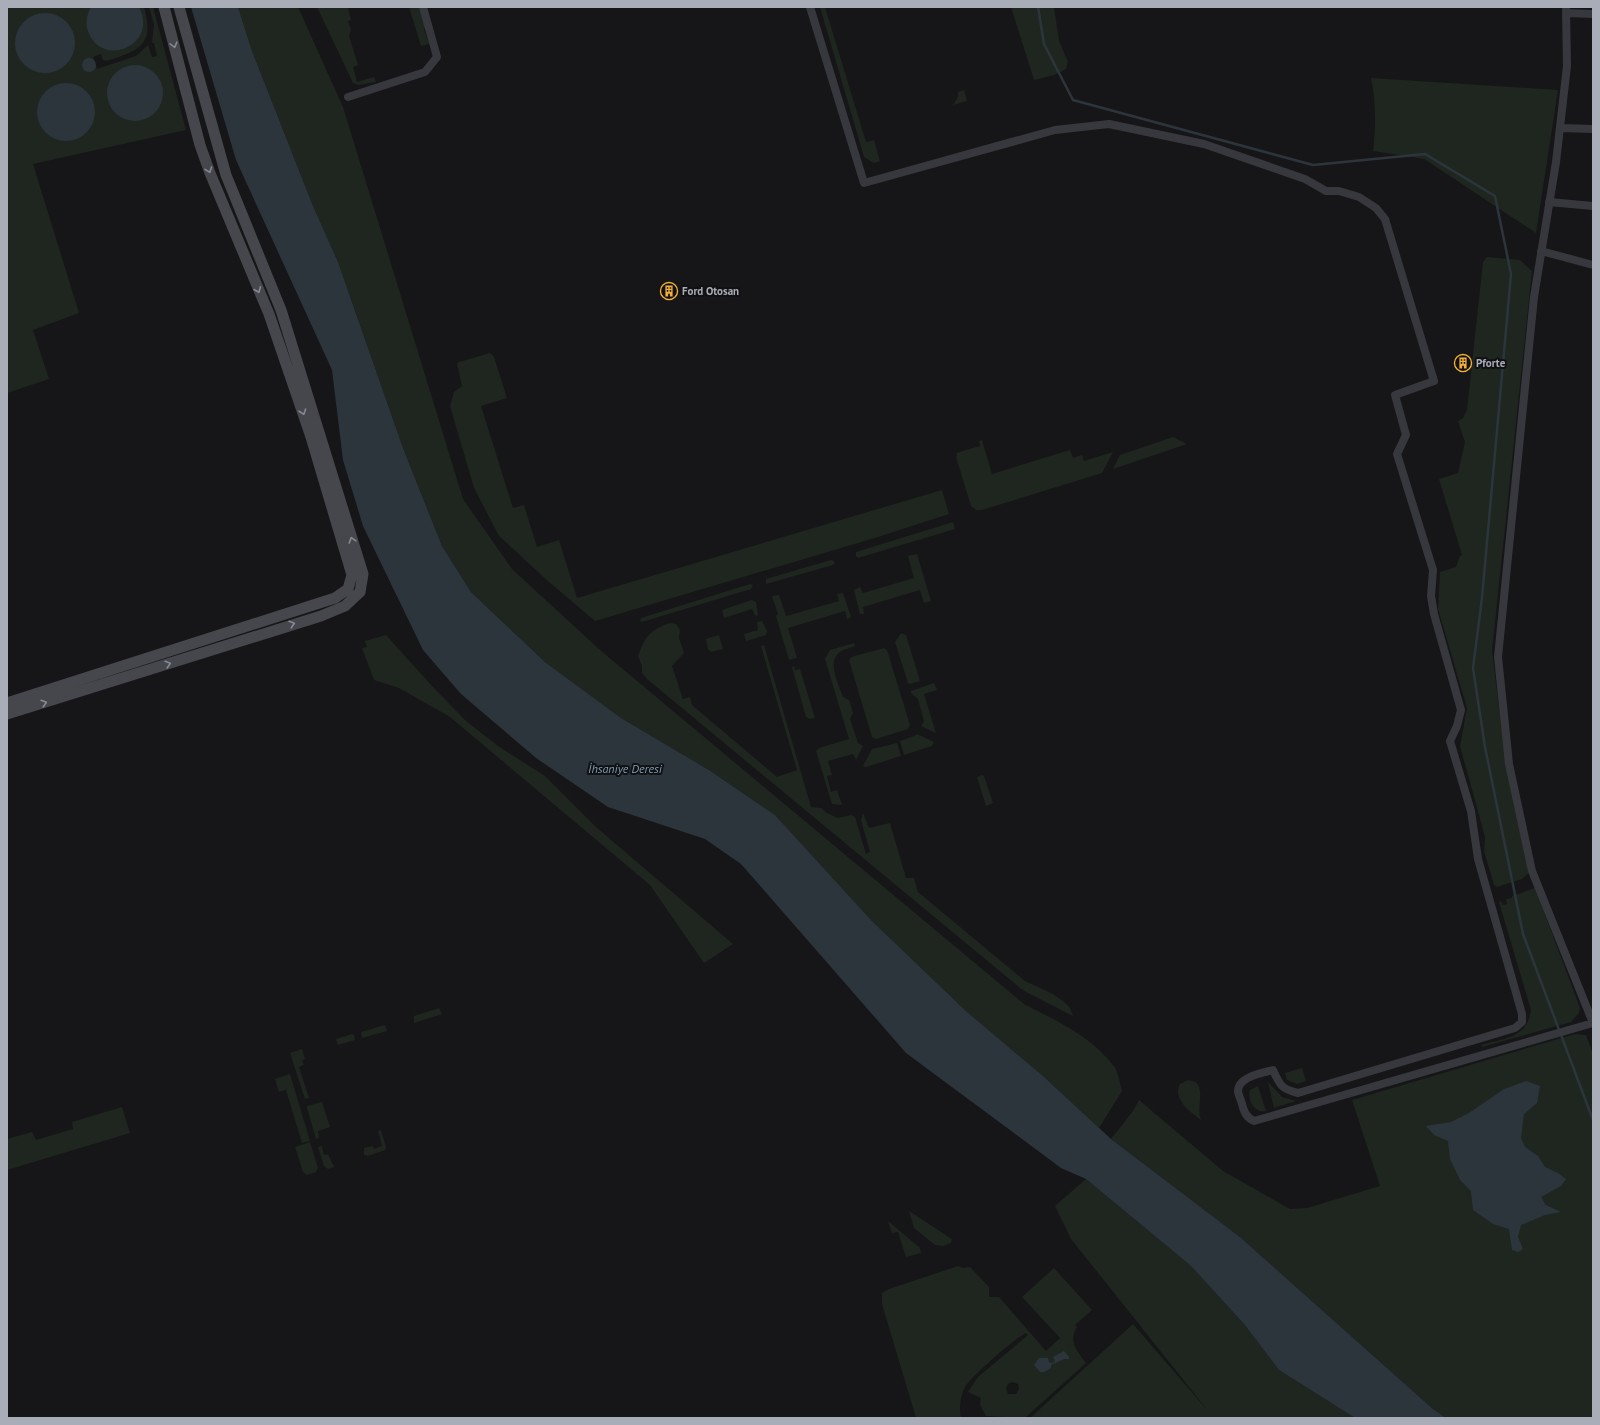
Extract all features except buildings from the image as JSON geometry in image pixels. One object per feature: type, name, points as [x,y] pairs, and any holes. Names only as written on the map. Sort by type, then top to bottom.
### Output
[{"type":"main road","points":[[7,703],[335,598],[348,589],[352,575],[311,437],[268,314],[200,145],[164,7]]},
{"type":"main road","points":[[7,714],[321,616],[345,606],[360,592],[363,574],[284,318],[226,175],[179,7]]},
{"type":"street","points":[[348,97],[425,72],[437,57],[423,7]]},
{"type":"street","points":[[810,7],[864,183],[1055,130],[1109,124],[1204,144],[1305,179],[1326,191],[1339,191],[1359,197],[1376,208],[1385,219],[1434,381],[1395,395],[1406,435],[1397,454],[1433,570],[1431,596],[1434,614],[1460,710],[1457,726],[1450,741],[1471,811],[1478,859],[1522,1014],[1522,1022],[1515,1028],[1298,1093],[1287,1091],[1280,1085],[1273,1070],[1244,1080],[1238,1091],[1245,1114],[1254,1121],[1262,1120],[1593,1023],[1532,870],[1510,764],[1498,657],[1534,297],[1550,202],[1567,66],[1566,10],[1593,14]]},
{"type":"street","points":[[1560,128],[1593,129]]},
{"type":"street","points":[[1550,202],[1593,206]]},
{"type":"street","points":[[1541,251],[1593,265]]},
{"type":"shaded area","points":[[7,7],[144,7],[147,20],[147,30],[146,38],[142,44],[127,54],[106,61],[103,60],[101,54],[93,57],[97,69],[136,56],[148,45],[152,57],[157,56],[154,43],[152,43],[154,25],[149,7],[153,7],[186,130],[33,164],[79,313],[33,330],[49,379],[7,393]]},
{"type":"shaded area","points":[[238,7],[298,7],[343,107],[463,499],[512,569],[600,650],[1024,1004],[1072,1030],[1094,1045],[1113,1065],[1119,1077],[1122,1091],[1099,1128],[1043,1076],[966,1011],[872,921],[775,815],[709,770],[621,718],[545,662],[471,592],[442,546],[403,448],[338,262],[313,206],[252,51]]},
{"type":"shaded area","points":[[317,7],[348,7],[351,20],[348,21],[351,30],[349,36],[358,65],[353,67],[357,82],[374,77],[376,82],[359,85],[353,83]]},
{"type":"shaded area","points":[[409,7],[423,7],[429,28],[424,29],[429,44],[421,46]]},
{"type":"shaded area","points":[[820,7],[825,7],[866,142],[874,140],[880,161],[874,163],[864,157]]},
{"type":"shaded area","points":[[1011,7],[1054,7],[1059,41],[1068,62],[1066,69],[1054,75],[1034,80]]},
{"type":"shaded area","points":[[1371,78],[1558,90],[1536,233],[1424,159],[1373,151],[1375,114]]},
{"type":"shaded area","points":[[964,90],[967,101],[953,105],[958,97],[958,92]]},
{"type":"shaded area","points":[[1487,257],[1520,260],[1532,271],[1492,651],[1507,771],[1529,873],[1522,879],[1497,887],[1494,885],[1484,851],[1485,837],[1460,746],[1467,708],[1438,609],[1440,572],[1456,567],[1460,556],[1462,555],[1439,479],[1458,473],[1465,442],[1458,421],[1463,418],[1467,410],[1483,262]]},
{"type":"shaded area","points":[[490,353],[494,357],[507,398],[481,406],[513,508],[524,505],[537,547],[559,540],[577,598],[942,490],[949,514],[878,537],[595,621],[549,582],[499,536],[474,488],[450,406],[454,392],[462,386],[457,364],[459,362]]},
{"type":"shaded area","points":[[1173,437],[1187,444],[1113,469],[1120,455]]},
{"type":"shaded area","points":[[982,440],[992,474],[1070,450],[1073,458],[1082,455],[1084,461],[1113,452],[1102,473],[982,510],[976,510],[971,506],[956,453],[980,446],[979,441]]},
{"type":"shaded area","points":[[953,522],[955,529],[858,558],[856,556],[856,552]]},
{"type":"shaded area","points":[[917,554],[931,601],[924,603],[920,590],[863,607],[864,614],[860,614],[854,590],[860,587],[863,593],[914,578],[908,556]]},
{"type":"shaded area","points":[[831,560],[835,563],[833,565],[766,584],[766,579]]},
{"type":"shaded area","points":[[750,584],[753,585],[751,589],[642,622],[640,621],[641,618]]},
{"type":"shaded area","points":[[843,593],[851,617],[847,619],[845,611],[788,628],[797,658],[789,660],[776,616],[778,614],[772,596],[779,595],[786,616],[839,601],[837,594]]},
{"type":"shaded area","points":[[752,600],[756,602],[758,616],[755,615],[752,609],[724,618],[722,610]]},
{"type":"shaded area","points":[[762,621],[767,631],[766,635],[746,641],[744,634],[758,630],[757,622]]},
{"type":"shaded area","points":[[670,623],[676,624],[680,630],[679,638],[684,653],[672,666],[683,699],[690,697],[692,705],[777,777],[797,770],[761,646],[764,645],[811,807],[821,808],[827,813],[838,818],[851,815],[855,817],[866,854],[870,852],[861,820],[863,813],[869,828],[890,823],[906,878],[914,878],[918,892],[1025,981],[1053,994],[1063,1001],[1070,1008],[1073,1016],[1020,988],[647,679],[642,673],[642,666],[638,656],[649,635],[657,628]]},
{"type":"shaded area","points":[[901,633],[906,635],[920,681],[910,684],[908,683],[895,642]]},
{"type":"shaded area","points":[[386,635],[466,721],[498,746],[545,776],[596,827],[733,944],[704,963],[650,885],[450,717],[399,688],[374,680],[362,648],[367,647],[365,641]]},
{"type":"shaded area","points":[[719,635],[723,649],[711,652],[708,649],[706,639]]},
{"type":"shaded area","points":[[854,643],[855,646],[840,652],[836,656],[834,667],[843,697],[849,700],[853,713],[850,719],[858,743],[863,746],[856,760],[853,754],[828,761],[832,775],[827,776],[831,792],[837,790],[842,805],[832,804],[816,751],[819,748],[849,739],[825,659],[830,650]]},
{"type":"shaded area","points":[[884,648],[887,650],[910,725],[908,729],[876,739],[872,737],[849,660],[851,657]]},
{"type":"shaded area","points":[[794,666],[795,670],[800,669],[815,718],[810,719],[806,717],[792,667]]},
{"type":"shaded area","points":[[934,683],[937,690],[924,694],[936,733],[921,726],[924,721],[918,699],[911,693],[911,691]]},
{"type":"shaded area","points":[[917,734],[934,742],[932,746],[904,755],[900,741]]},
{"type":"shaded area","points":[[897,743],[901,756],[866,767],[863,766],[872,749]]},
{"type":"shaded area","points":[[982,775],[984,776],[993,803],[986,806],[977,777]]},
{"type":"shaded area","points":[[1535,888],[1580,1008],[1579,1013],[1571,1022],[1482,1047],[1481,1045],[1506,1038],[1520,1032],[1529,1019],[1531,1010],[1499,902],[1501,901],[1503,905],[1507,904],[1506,899]]},
{"type":"shaded area","points":[[439,1008],[442,1014],[414,1023],[414,1016]]},
{"type":"shaded area","points":[[385,1025],[387,1031],[362,1038],[361,1032]]},
{"type":"shaded area","points":[[352,1034],[354,1035],[355,1040],[338,1045],[336,1039]]},
{"type":"shaded area","points":[[1575,1034],[1586,1035],[1593,1054],[1593,1418],[1446,1418],[1433,1409],[1240,1237],[1111,1139],[1133,1111],[1139,1100],[1223,1171],[1290,1209],[1307,1208],[1380,1186],[1352,1100]]},
{"type":"shaded area","points":[[302,1049],[305,1059],[302,1060],[304,1065],[299,1067],[309,1098],[305,1099],[290,1053]]},
{"type":"shaded area","points":[[1302,1068],[1306,1081],[1297,1084],[1287,1080],[1285,1073]]},
{"type":"shaded area","points":[[290,1074],[310,1141],[302,1143],[286,1090],[279,1092],[275,1079]]},
{"type":"shaded area","points":[[1188,1080],[1196,1082],[1199,1086],[1199,1110],[1201,1120],[1183,1105],[1178,1095],[1180,1084]]},
{"type":"shaded area","points":[[1268,1082],[1282,1097],[1296,1101],[1274,1108]]},
{"type":"shaded area","points":[[1258,1086],[1266,1111],[1258,1110],[1252,1105],[1249,1094],[1250,1090]]},
{"type":"shaded area","points":[[322,1102],[330,1127],[318,1131],[319,1138],[316,1139],[307,1106]]},
{"type":"shaded area","points":[[122,1107],[130,1133],[7,1170],[7,1139],[32,1132],[36,1140],[73,1129],[72,1122]]},
{"type":"shaded area","points":[[381,1130],[386,1147],[385,1150],[368,1156],[364,1155],[364,1148],[373,1146],[374,1149],[382,1146],[378,1131]]},
{"type":"shaded area","points":[[310,1142],[318,1168],[316,1172],[307,1175],[303,1172],[295,1147]]},
{"type":"shaded area","points":[[322,1146],[324,1155],[328,1154],[334,1167],[328,1169],[324,1166],[318,1147]]},
{"type":"shaded area","points":[[1086,1179],[1191,1266],[1244,1324],[1279,1370],[1355,1418],[1030,1418],[1133,1324],[1209,1412],[1071,1239],[1055,1206]]},
{"type":"shaded area","points":[[909,1211],[952,1239],[951,1243],[943,1246],[935,1245],[914,1228]]},
{"type":"shaded area","points":[[888,1221],[920,1248],[921,1253],[906,1257],[898,1232],[892,1233]]},
{"type":"shaded area","points":[[958,1266],[963,1268],[970,1267],[989,1287],[989,1297],[999,1297],[1046,1351],[1060,1338],[1022,1297],[1054,1268],[1092,1310],[1075,1325],[1077,1327],[1073,1337],[1075,1346],[1086,1363],[1025,1418],[986,1416],[980,1405],[981,1398],[968,1392],[978,1377],[1028,1335],[1026,1333],[1020,1336],[994,1358],[965,1387],[960,1402],[961,1418],[916,1418],[882,1304],[882,1293],[889,1289]],"holes":[[[1012,1382],[1018,1384],[1019,1389],[1016,1394],[1008,1394],[1006,1388],[1008,1384]]]},
{"type":"water","points":[[91,7],[139,7],[143,21],[141,33],[135,42],[126,48],[115,50],[104,49],[95,42],[88,31],[87,19]]},
{"type":"water","name":"İhsaniye Deresi","points":[[191,7],[238,7],[252,51],[313,206],[338,262],[403,448],[442,546],[471,592],[545,662],[621,718],[709,770],[775,815],[872,921],[966,1011],[1043,1076],[1111,1139],[1240,1237],[1433,1409],[1446,1418],[1355,1418],[1279,1370],[1244,1324],[1191,1266],[1086,1179],[1061,1168],[906,1053],[741,864],[705,839],[608,807],[536,758],[461,694],[423,650],[363,526],[343,460],[332,370],[236,160]]},
{"type":"water","points":[[45,13],[61,18],[66,22],[70,27],[75,43],[70,59],[66,64],[61,68],[45,73],[29,68],[24,64],[20,59],[15,43],[20,27],[24,22],[29,18]]},
{"type":"water","points":[[86,58],[92,58],[96,62],[96,68],[92,72],[86,72],[82,68],[82,62]]},
{"type":"water","points":[[129,65],[141,65],[155,73],[163,87],[161,104],[155,113],[141,121],[129,121],[119,116],[112,109],[107,99],[107,87],[112,77],[119,70]]},
{"type":"water","points":[[66,83],[77,85],[90,96],[93,101],[95,112],[93,123],[82,136],[77,139],[66,141],[55,139],[42,128],[39,123],[37,112],[39,101],[50,88],[55,85]]},
{"type":"water","points":[[1526,1081],[1540,1086],[1537,1103],[1524,1114],[1521,1138],[1525,1147],[1538,1156],[1545,1167],[1558,1173],[1566,1179],[1561,1186],[1541,1197],[1546,1205],[1561,1212],[1545,1215],[1521,1225],[1518,1237],[1523,1249],[1518,1252],[1512,1250],[1509,1229],[1493,1224],[1473,1210],[1471,1191],[1460,1180],[1450,1159],[1448,1141],[1434,1135],[1426,1126],[1451,1122],[1469,1113],[1504,1089]]},
{"type":"water","points":[[1064,1351],[1069,1359],[1064,1359],[1051,1365],[1051,1368],[1044,1372],[1040,1372],[1034,1365],[1039,1358],[1048,1358],[1049,1362],[1055,1362],[1053,1357]]},
{"type":"waterway","points":[[1038,7],[1044,44],[1073,100],[1313,165],[1425,154],[1495,196],[1511,274],[1482,598],[1473,668],[1485,747],[1523,934],[1593,1120]]},
{"type":"place","name":"Ford Otosan","points":[[669,291]]},
{"type":"place","name":"Pforte","points":[[1463,363]]}]
